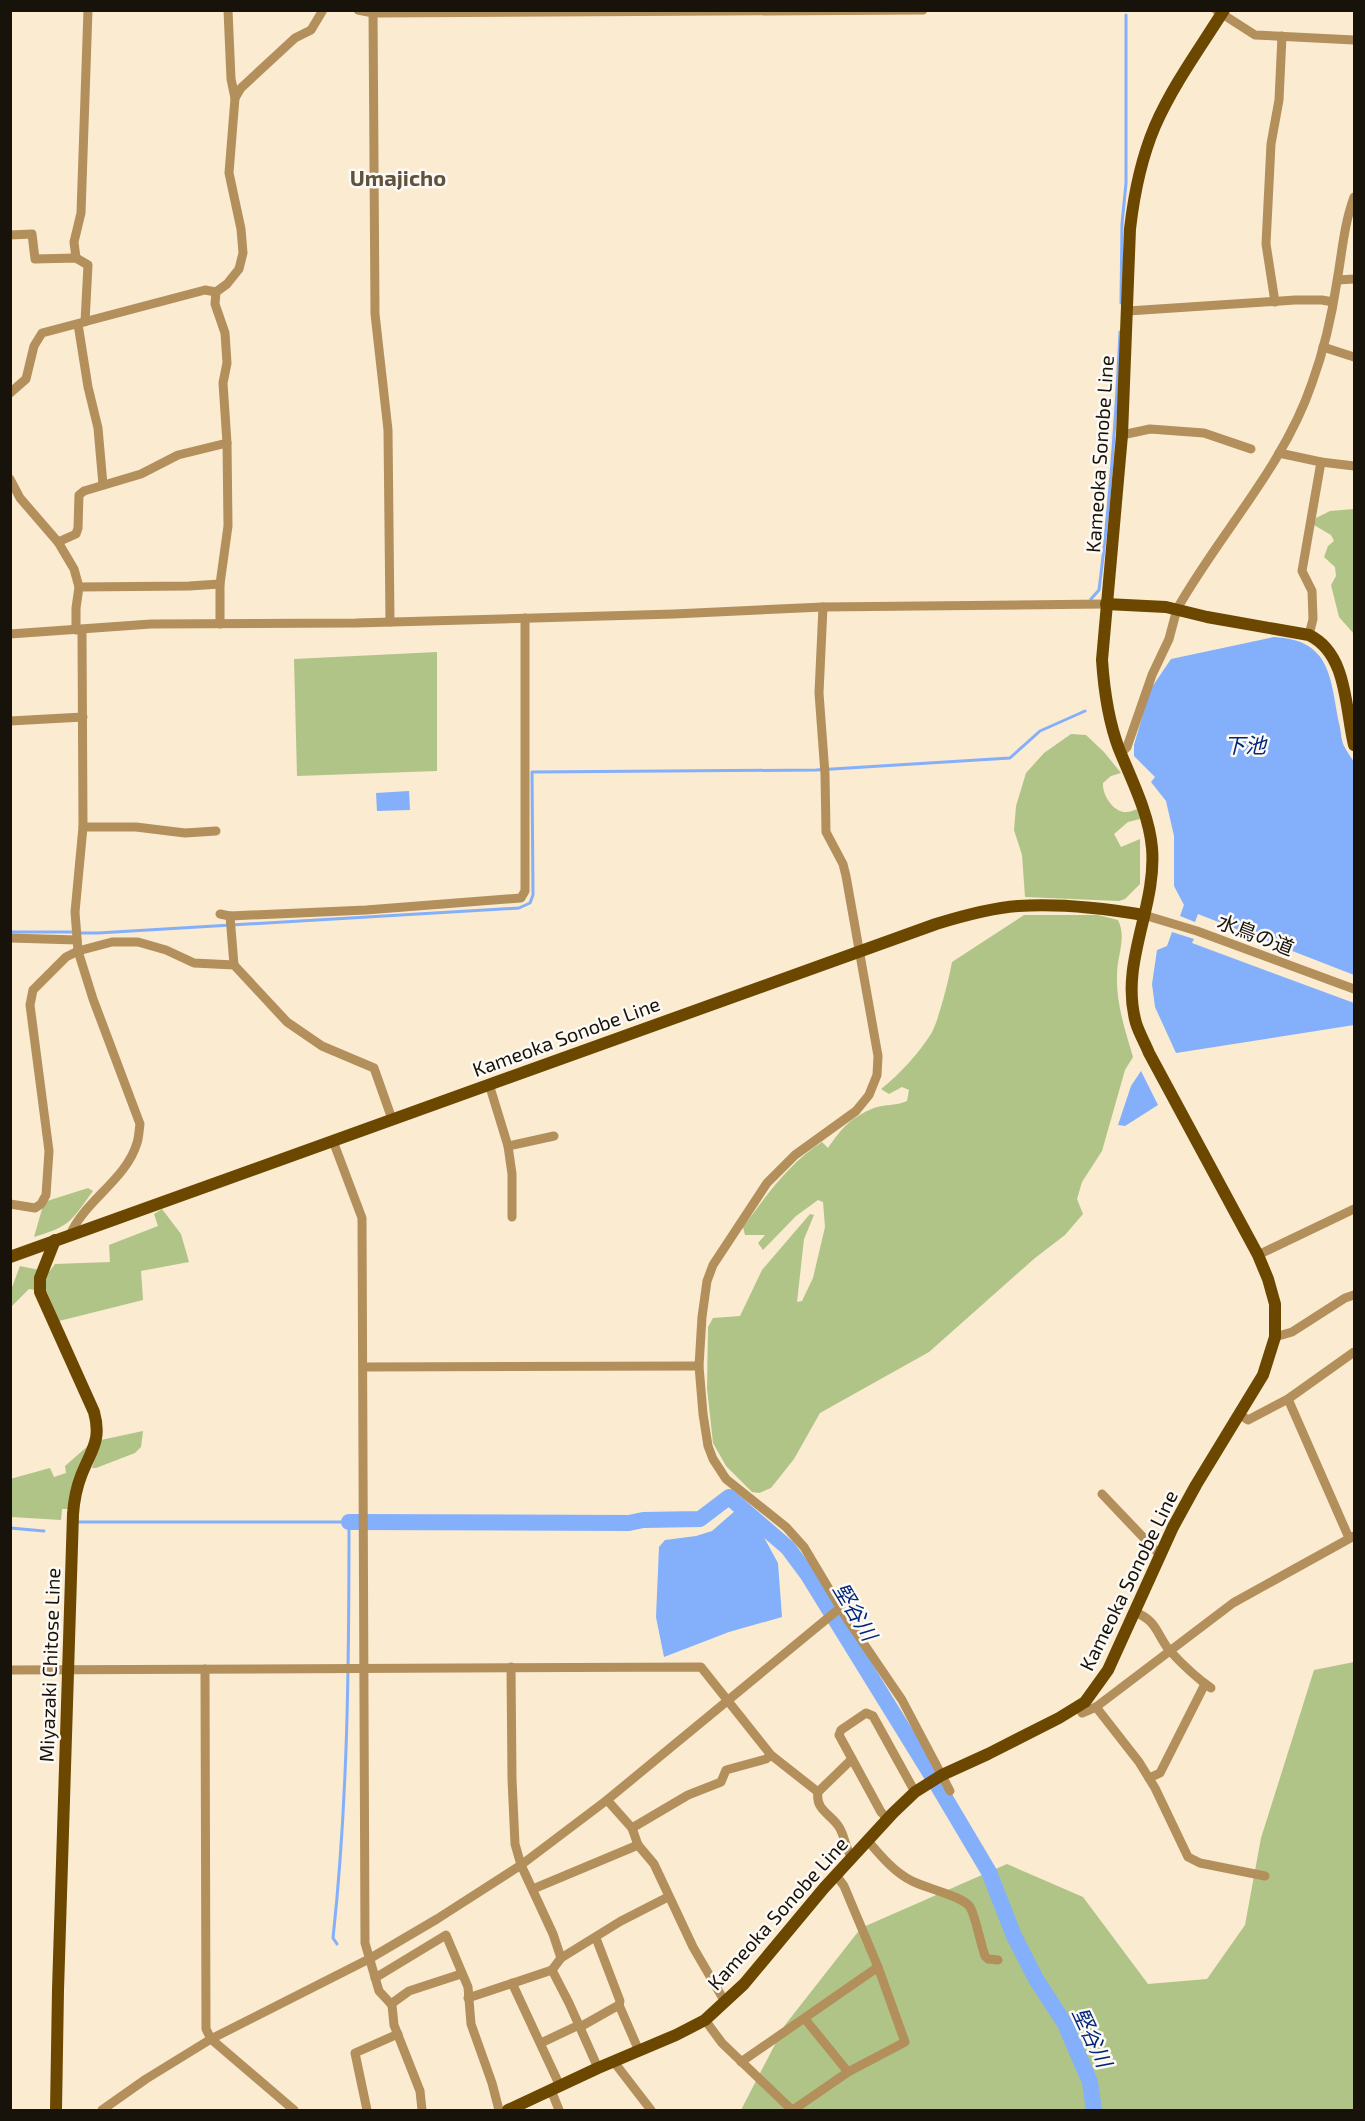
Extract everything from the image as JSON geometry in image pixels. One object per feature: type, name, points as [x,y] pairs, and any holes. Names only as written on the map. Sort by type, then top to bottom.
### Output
[{"type":"main road","name":"Kameoka Sonobe Line","points":[[508,2110],[705,2020],[744,1984],[836,1875],[915,1792],[942,1775],[988,1754],[1079,1706],[1094,1692],[1108,1670],[1160,1555],[1196,1485],[1263,1375],[1275,1337],[1275,1304],[1268,1279],[1258,1255],[1136,1024],[1131,976],[1153,874],[1152,847],[1144,814],[1108,713],[1102,660],[1122,435],[1130,229],[1141,167],[1163,110],[1221,11]]},
{"type":"main road","points":[[1106,604],[1177,609],[1207,617],[1309,635],[1320,640],[1333,656],[1341,677],[1354,746]]},
{"type":"main road","name":"Kameoka Sonobe Line","points":[[10,1257],[936,924],[1017,906],[1074,906],[1144,915]]},
{"type":"main road","name":"Miyazaki Chitose Line","points":[[55,1240],[40,1278],[40,1292],[98,1425],[96,1444],[81,1476],[75,1495],[73,1514],[56,2036],[56,2110]]},
{"type":"street","points":[[76,258],[74,242],[81,213],[88,10]]},
{"type":"street","points":[[10,393],[26,379],[34,346],[42,333],[205,290],[216,292],[227,284],[239,269],[243,253],[241,229],[228,173],[235,98],[231,79],[228,10]]},
{"type":"street","points":[[235,98],[241,88],[295,38],[311,30],[323,10]]},
{"type":"street","points":[[358,10],[372,12],[923,10]]},
{"type":"street","points":[[1221,11],[1255,35],[1354,40]]},
{"type":"street","points":[[372,12],[375,314],[388,430],[390,622]]},
{"type":"street","points":[[1275,302],[1266,244],[1271,144],[1279,100],[1282,36]]},
{"type":"street","points":[[1121,753],[1127,747],[1152,675],[1169,639],[1177,609],[1279,453],[1312,385],[1338,280],[1354,197]]},
{"type":"street","points":[[10,235],[32,234],[35,259],[76,258],[88,265],[82,323],[88,387],[98,428],[103,485]]},
{"type":"street","points":[[1338,280],[1354,279]]},
{"type":"street","points":[[216,292],[215,304],[225,333],[227,363],[223,383],[227,443],[228,526],[220,584],[220,624]]},
{"type":"street","points":[[1128,311],[1275,302],[1322,300],[1333,302]]},
{"type":"street","points":[[1323,347],[1354,357]]},
{"type":"street","points":[[1122,435],[1150,429],[1204,433],[1251,449]]},
{"type":"street","points":[[58,542],[76,534],[79,495],[84,491],[141,474],[178,455],[227,443]]},
{"type":"street","points":[[1279,453],[1285,456],[1354,466]]},
{"type":"street","points":[[1309,635],[1313,619],[1312,591],[1302,572],[1321,462]]},
{"type":"street","points":[[10,479],[20,498],[58,542],[74,569],[79,587],[76,608],[83,717],[83,827],[75,912],[78,951],[93,999],[140,1124],[137,1143],[127,1164],[76,1223],[70,1235]]},
{"type":"street","points":[[79,587],[220,584]]},
{"type":"street","points":[[10,634],[151,624],[390,622],[674,614],[822,607],[1106,604]]},
{"type":"street","points":[[822,607],[819,693],[825,774],[826,832],[843,864],[878,1056],[877,1075],[869,1095],[856,1112],[795,1155],[767,1183],[713,1264],[707,1281],[702,1317],[699,1366],[708,1446],[713,1459],[726,1479],[786,1527],[804,1547],[840,1608],[902,1700],[950,1791]]},
{"type":"street","points":[[220,914],[230,916],[366,910],[521,898],[525,891],[525,618]]},
{"type":"street","points":[[10,721],[83,717]]},
{"type":"street","points":[[83,827],[136,827],[185,833],[216,831]]},
{"type":"street","name":"水鳥の道","points":[[1144,915],[1197,931],[1354,989]]},
{"type":"street","points":[[230,916],[234,965],[287,1022],[322,1046],[374,1068],[392,1119]]},
{"type":"street","points":[[10,939],[77,940]]},
{"type":"street","points":[[10,1204],[35,1208],[41,1204],[46,1195],[49,1151],[35,1056],[30,1005],[30,995],[33,990],[66,957],[78,951],[112,942],[138,942],[166,950],[194,963],[234,965]]},
{"type":"street","points":[[489,1084],[508,1146],[512,1174],[512,1217]]},
{"type":"street","points":[[508,1146],[554,1136]]},
{"type":"street","points":[[333,1141],[362,1218],[365,1943],[379,1990],[390,2004],[398,2034],[420,2091],[422,2110]]},
{"type":"street","points":[[1258,1255],[1354,1209]]},
{"type":"street","points":[[1275,1337],[1292,1332],[1345,1298],[1354,1295]]},
{"type":"street","points":[[1239,1414],[1248,1419],[1288,1399],[1354,1352]]},
{"type":"street","points":[[363,1367],[699,1366]]},
{"type":"street","points":[[1079,1706],[1082,1713],[1096,1707],[1233,1603],[1352,1537],[1288,1399]]},
{"type":"street","points":[[1102,1494],[1160,1555]]},
{"type":"street","points":[[102,2110],[146,2079],[211,2039],[369,1959],[521,1865],[607,1800],[840,1608]]},
{"type":"street","points":[[1135,1612],[1147,1617],[1170,1650],[1194,1677],[1208,1686],[1160,1773],[1149,1778]]},
{"type":"street","points":[[511,1667],[515,1844],[521,1865],[553,1934],[561,1958]]},
{"type":"street","points":[[10,1670],[701,1667],[771,1755],[818,1792]]},
{"type":"street","points":[[205,1669],[206,2029],[211,2039],[294,2110]]},
{"type":"street","points":[[1096,1707],[1149,1778],[1188,1857],[1200,1863],[1265,1876]]},
{"type":"street","points":[[888,1818],[881,1812],[839,1735],[841,1730],[866,1713],[873,1716],[915,1792]]},
{"type":"street","points":[[632,1828],[688,1795],[721,1782],[726,1770],[766,1759],[771,1755]]},
{"type":"street","points":[[852,1759],[818,1792],[817,1799],[819,1807],[840,1827],[847,1851],[852,1858]]},
{"type":"street","points":[[607,1800],[632,1828],[638,1845],[654,1864],[693,1947],[725,2002]]},
{"type":"street","points":[[868,1841],[885,1860],[909,1880],[931,1890],[960,1898],[970,1907],[985,1956],[988,1959],[998,1960]]},
{"type":"street","points":[[533,1889],[638,1845]]},
{"type":"street","points":[[705,2020],[722,2043],[792,2110],[848,2072],[905,2042],[878,1967],[844,1886],[836,1875]]},
{"type":"street","points":[[468,1998],[552,1970],[561,1958],[621,1921],[668,1897]]},
{"type":"street","points":[[375,1978],[446,1935],[460,1974],[468,1987],[471,2024],[499,2110]]},
{"type":"street","points":[[596,1938],[620,2001],[619,2005],[639,2051]]},
{"type":"street","points":[[741,2061],[878,1967]]},
{"type":"street","points":[[552,1970],[598,2068]]},
{"type":"street","points":[[390,2004],[409,1991],[460,1974]]},
{"type":"street","points":[[512,1983],[541,2043],[555,2088],[559,2110]]},
{"type":"street","points":[[541,2043],[619,2005]]},
{"type":"street","points":[[805,2019],[848,2072]]},
{"type":"street","points":[[367,2110],[354,2053],[398,2034]]},
{"type":"street","points":[[614,2062],[651,2110]]},
{"type":"green space","points":[[1354,509],[1354,634],[1339,617],[1331,585],[1336,576],[1335,567],[1324,557],[1328,546],[1334,541],[1331,535],[1314,525],[1316,518],[1330,511]]},
{"type":"green space","points":[[437,652],[437,771],[297,776],[294,659]]},
{"type":"green space","points":[[1071,734],[1086,735],[1104,752],[1121,773],[1111,776],[1103,783],[1106,797],[1113,806],[1122,811],[1137,809],[1140,819],[1128,822],[1114,834],[1121,847],[1140,839],[1140,884],[1125,899],[1119,901],[1025,897],[1022,855],[1014,830],[1016,806],[1026,773],[1044,753]]},
{"type":"green space","points":[[1024,915],[1098,915],[1118,920],[1121,927],[1122,940],[1117,968],[1118,996],[1133,1057],[1125,1070],[1102,1151],[1082,1182],[1077,1199],[1083,1214],[1065,1235],[1035,1258],[929,1352],[820,1413],[794,1459],[771,1488],[759,1493],[752,1492],[726,1466],[713,1443],[707,1388],[708,1327],[713,1318],[740,1316],[762,1270],[810,1214],[814,1215],[804,1239],[797,1302],[802,1301],[813,1278],[825,1227],[823,1202],[818,1200],[796,1216],[763,1250],[758,1243],[765,1235],[745,1235],[743,1227],[779,1181],[810,1150],[822,1142],[828,1148],[847,1124],[859,1115],[878,1107],[907,1101],[909,1090],[902,1087],[889,1094],[881,1089],[908,1063],[931,1034],[940,1010],[952,962]]},
{"type":"green space","points":[[88,1188],[93,1191],[69,1221],[63,1226],[34,1237],[44,1202]]},
{"type":"green space","points":[[162,1209],[181,1234],[189,1262],[141,1271],[143,1300],[59,1321],[47,1292],[29,1289],[11,1307],[11,1290],[20,1266],[49,1272],[55,1264],[110,1262],[109,1245],[158,1226],[154,1214]]},
{"type":"green space","points":[[143,1431],[141,1447],[135,1453],[92,1468],[101,1440]]},
{"type":"green space","points":[[89,1445],[69,1509],[62,1509],[61,1520],[11,1517],[10,1479],[50,1468],[54,1477],[66,1473],[65,1466]]},
{"type":"green space","points":[[1354,1662],[1354,2110],[741,2110],[785,2025],[861,1928],[1007,1864],[1083,1897],[1148,1984],[1207,1979],[1245,1925],[1261,1838],[1314,1670]]},
{"type":"water","name":"下池","points":[[1274,637],[1307,645],[1325,664],[1330,676],[1343,744],[1354,762],[1354,975],[1198,914],[1195,922],[1180,916],[1184,905],[1174,886],[1174,836],[1166,801],[1151,782],[1155,777],[1134,756],[1134,745],[1150,690],[1171,659]]},
{"type":"water","points":[[409,791],[410,810],[377,811],[376,793]]},
{"type":"water","points":[[1172,932],[1194,939],[1192,943],[1354,1003],[1354,1025],[1176,1053],[1155,1007],[1152,984],[1157,950],[1167,946]]},
{"type":"water","points":[[1141,1071],[1158,1105],[1125,1126],[1118,1125],[1131,1086]]},
{"type":"water","points":[[736,1510],[761,1532],[778,1563],[782,1617],[729,1632],[664,1657],[656,1617],[659,1547],[665,1540],[696,1536],[712,1531]]},
{"type":"waterway","points":[[1121,303],[1122,224],[1126,183],[1126,15]]},
{"type":"waterway","points":[[1091,599],[1099,590],[1103,558],[1117,397],[1120,332]]},
{"type":"waterway","points":[[80,933],[519,908],[530,903],[533,895],[532,772],[816,770],[1010,758],[1040,731],[1085,711]]},
{"type":"waterway","points":[[10,932],[72,932]]},
{"type":"waterway","name":"堅谷川","points":[[349,1522],[629,1523],[643,1520],[700,1519],[729,1497],[788,1548],[808,1575],[932,1776],[989,1872],[1014,1936],[1036,1979],[1065,2024],[1090,2082],[1094,2110]]},
{"type":"waterway","points":[[77,1522],[349,1522],[345,1782],[333,1938],[337,1944]]},
{"type":"waterway","points":[[10,1528],[44,1531]]},
{"type":"district","name":"Umajicho","points":[[398,177]]}]
